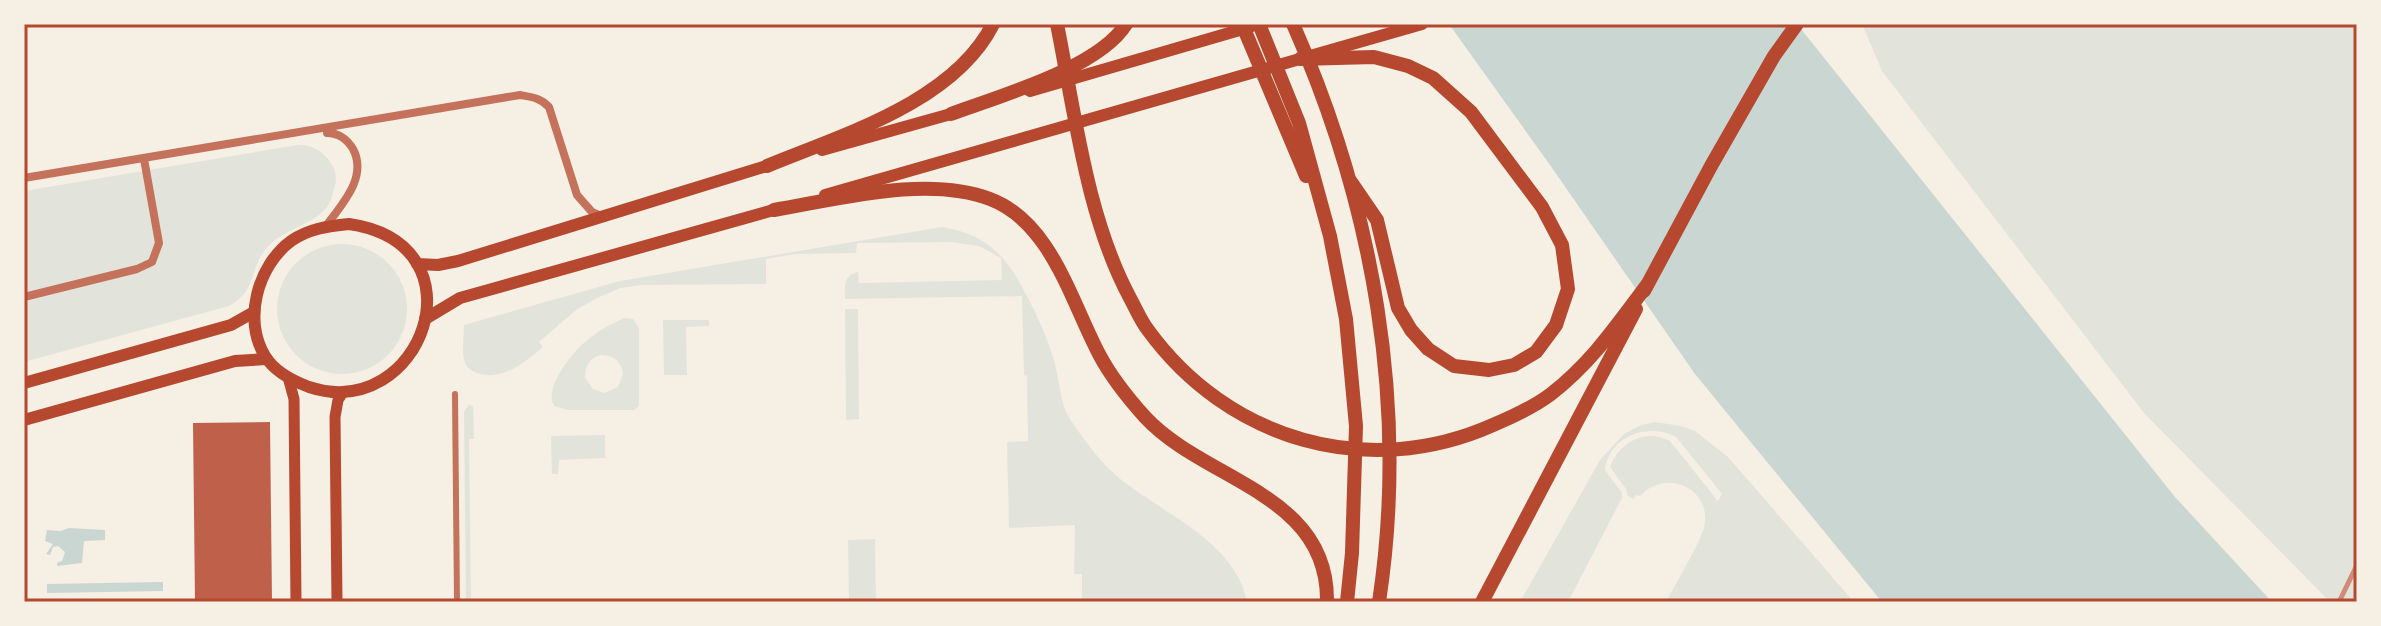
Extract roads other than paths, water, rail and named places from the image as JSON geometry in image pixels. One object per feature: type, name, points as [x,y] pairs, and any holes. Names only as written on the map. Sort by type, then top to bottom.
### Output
[{"type":"highway","points":[[767,166],[900,111],[952,75],[993,24]]},
{"type":"highway","points":[[1057,24],[1096,214],[1116,271],[1147,329],[1192,381],[1238,414],[1274,432],[1310,442],[1379,451],[1421,448],[1471,435],[1510,418],[1549,395],[1570,378],[1591,360],[1647,285]]},
{"type":"highway","points":[[1242,24],[1330,236]]},
{"type":"highway","points":[[1260,24],[1299,123],[1330,236],[1346,319],[1356,426],[1352,553],[1347,602]]},
{"type":"highway","points":[[1295,24],[1301,52],[1351,182],[1373,278],[1384,347],[1391,481],[1386,557],[1379,602]]},
{"type":"highway","points":[[1482,602],[1647,285],[1766,70],[1797,24]]},
{"type":"highway","points":[[951,114],[1078,66],[1122,30]]},
{"type":"highway","points":[[1301,52],[1374,57],[1408,66],[1433,78],[1471,112],[1542,207],[1562,245],[1568,289],[1556,325],[1536,352],[1514,365],[1489,370],[1454,366],[1428,349],[1411,330],[1398,308],[1377,220],[1351,182]]},
{"type":"highway","points":[[774,210],[917,187],[958,190],[992,200],[1019,217],[1042,241],[1062,275],[1099,353],[1126,396],[1150,422],[1186,449],[1289,514],[1308,536],[1319,560],[1327,587],[1327,602]]},
{"type":"main road","points":[[417,264],[447,264],[767,166],[1260,24]]},
{"type":"main road","points":[[425,319],[460,298],[1000,145],[1301,52],[1422,24]]},
{"type":"main road","points":[[349,224],[379,231],[399,243],[417,264],[429,296],[425,319],[415,346],[399,368],[373,385],[343,392],[318,389],[288,377],[267,359],[258,344],[254,312],[260,286],[277,255],[290,242],[307,232],[349,224]]},
{"type":"main road","points":[[24,383],[231,325],[254,312]]},
{"type":"main road","points":[[24,420],[235,361],[267,359]]},
{"type":"main road","points":[[288,377],[294,399],[296,602]]},
{"type":"main road","points":[[337,602],[335,417],[343,392]]},
{"type":"street","points":[[24,178],[520,95],[544,101],[549,107],[577,195],[592,212],[601,216]]},
{"type":"street","points":[[310,132],[334,133],[348,140],[356,156],[357,175],[352,189],[326,226]]},
{"type":"street","points":[[24,297],[137,269],[152,262],[159,243],[144,159]]},
{"type":"street","points":[[455,394],[457,602]]},
{"type":"railway","points":[[2339,602],[2357,565]]}]
